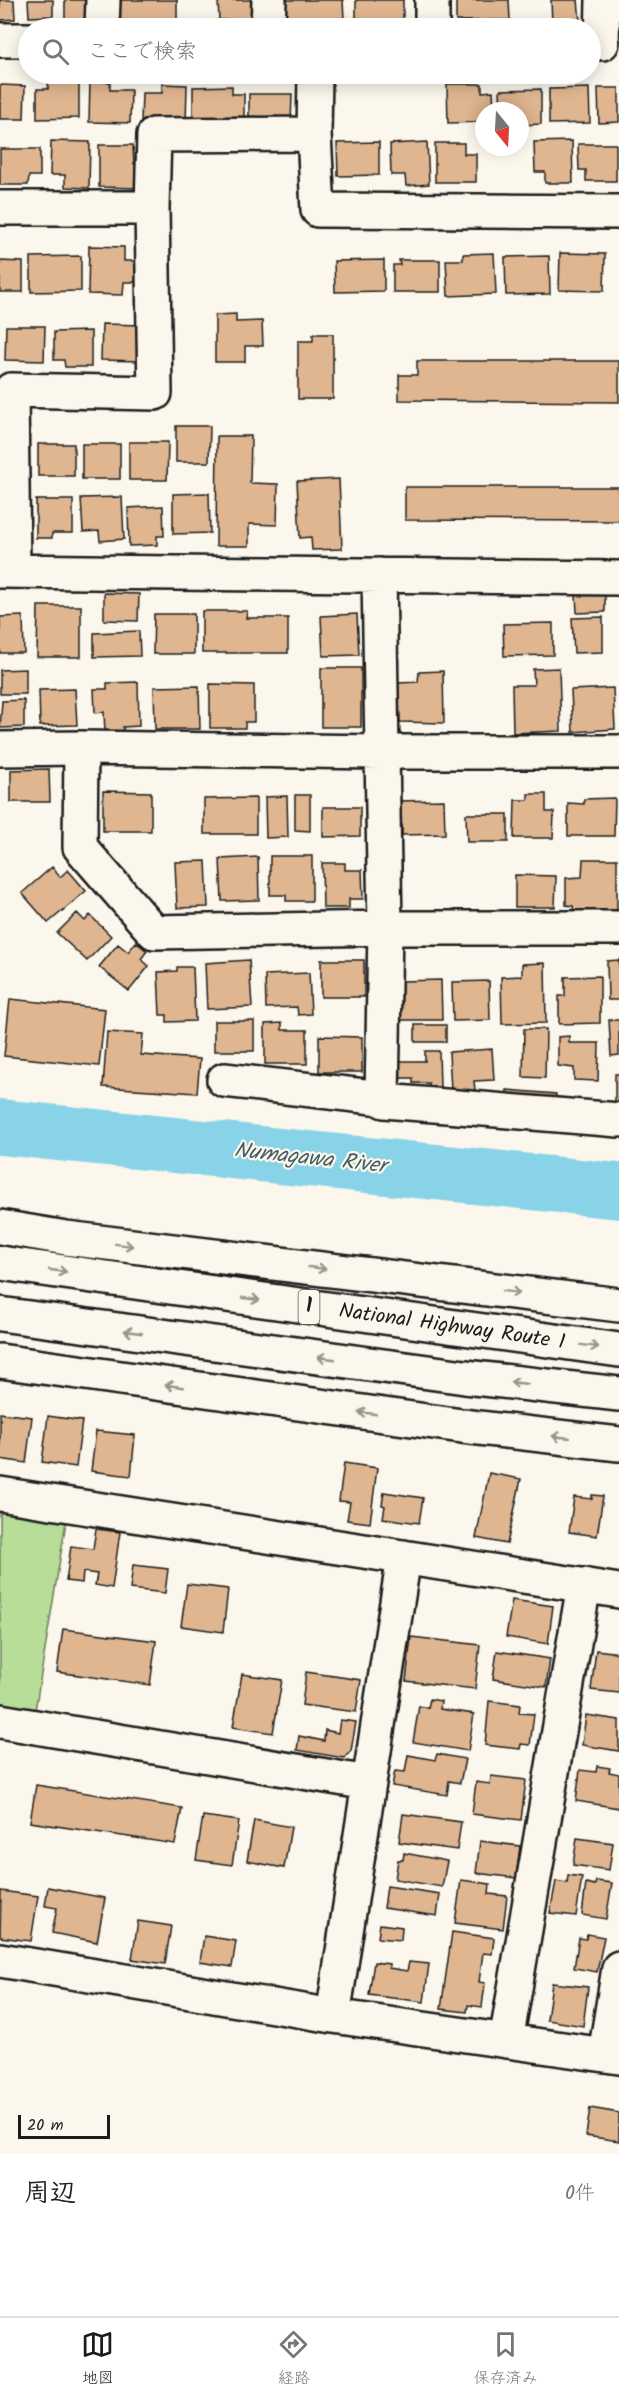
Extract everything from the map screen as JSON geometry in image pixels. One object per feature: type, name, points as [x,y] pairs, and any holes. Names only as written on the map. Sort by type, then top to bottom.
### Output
[{"type":"main road","points":[[102,18],[103,0]]},
{"type":"main road","points":[[268,18],[269,0]]},
{"type":"main road","points":[[432,0],[432,18]]},
{"type":"main road","points":[[603,0],[604,44]]},
{"type":"main road","points":[[0,40],[18,40]]},
{"type":"main road","points":[[315,84],[314,134],[318,210],[619,212]]},
{"type":"main road","points":[[314,134],[154,135],[152,208],[154,393],[11,390],[7,571],[619,578]]},
{"type":"main road","points":[[0,208],[152,208]]},
{"type":"main road","points":[[379,575],[385,928],[382,1098]]},
{"type":"main road","points":[[81,747],[80,847],[154,932],[385,928],[619,928]]},
{"type":"main road","points":[[0,749],[81,747],[381,752],[619,752]]},
{"type":"main road","points":[[224,1080],[382,1098],[384,1101],[619,1120]]},
{"type":"main road","points":[[0,1227],[66,1238],[619,1305]]},
{"type":"main road","name":"National Highway Route 1","points":[[0,1263],[619,1350]]},
{"type":"main road","name":"1","points":[[0,1314],[465,1377],[619,1394]]},
{"type":"main road","points":[[0,1361],[462,1426],[619,1444]]},
{"type":"main road","points":[[0,1494],[619,1590]]},
{"type":"main road","points":[[333,2016],[404,1557]]},
{"type":"main road","points":[[506,2042],[584,1585]]},
{"type":"main road","points":[[0,1721],[368,1783]]},
{"type":"main road","points":[[0,1960],[333,2016],[612,2056],[619,1968]]},
{"type":"green space","points":[[0,1506],[67,1516],[34,1717],[0,1712]]},
{"type":"building","points":[[0,0],[14,0],[15,19],[0,20]]},
{"type":"building","points":[[28,0],[53,0],[53,16],[29,17]]},
{"type":"building","points":[[65,0],[88,0],[88,18],[65,18]]},
{"type":"building","points":[[118,0],[177,0],[177,18],[119,18]]},
{"type":"building","points":[[218,0],[251,0],[252,18],[219,18]]},
{"type":"building","points":[[284,0],[343,0],[344,18],[284,18]]},
{"type":"building","points":[[356,0],[403,0],[403,18],[356,18]]},
{"type":"building","points":[[456,0],[509,0],[510,18],[456,18]]},
{"type":"building","points":[[551,0],[578,0],[580,18],[552,18]]},
{"type":"building","points":[[48,84],[79,84],[79,118],[37,119],[37,89],[48,89]]},
{"type":"building","points":[[90,84],[110,84],[110,90],[131,90],[130,123],[89,122]]},
{"type":"building","points":[[162,84],[187,85],[186,124],[141,123],[142,93],[162,93]]},
{"type":"building","points":[[447,84],[482,84],[482,92],[493,91],[494,102],[475,102],[475,122],[448,123]]},
{"type":"building","points":[[0,85],[25,86],[24,119],[0,119]]},
{"type":"building","points":[[232,86],[232,94],[244,94],[244,125],[193,126],[193,87]]},
{"type":"building","points":[[589,88],[590,123],[549,124],[549,89]]},
{"type":"building","points":[[598,88],[619,88],[619,122],[599,123]]},
{"type":"building","points":[[541,89],[541,124],[529,125],[529,102],[501,102],[500,90]]},
{"type":"building","points":[[249,94],[292,94],[291,123],[249,123]]},
{"type":"building","points":[[51,141],[90,142],[89,188],[65,187],[65,175],[50,175]]},
{"type":"building","points":[[572,141],[573,183],[545,183],[545,172],[535,172],[534,142]]},
{"type":"building","points":[[379,142],[379,175],[338,176],[337,143]]},
{"type":"building","points":[[427,142],[429,184],[406,186],[405,175],[391,175],[390,144]]},
{"type":"building","points":[[435,143],[464,143],[464,154],[475,154],[476,182],[435,182]]},
{"type":"building","points":[[578,144],[616,144],[616,181],[586,181],[586,170],[579,170]]},
{"type":"building","points":[[99,145],[133,145],[134,164],[140,166],[140,188],[99,187]]},
{"type":"building","points":[[0,149],[40,149],[40,176],[29,176],[28,185],[0,185]]},
{"type":"building","points":[[89,246],[124,247],[124,261],[141,261],[141,282],[124,282],[123,295],[88,294]]},
{"type":"building","points":[[494,253],[496,294],[448,296],[446,260],[463,260],[463,254]]},
{"type":"building","points":[[560,253],[605,254],[604,291],[559,290]]},
{"type":"building","points":[[81,256],[81,291],[31,292],[31,257]]},
{"type":"building","points":[[549,256],[550,294],[506,295],[505,257]]},
{"type":"building","points":[[384,260],[384,291],[335,292],[334,261]]},
{"type":"building","points":[[399,260],[440,260],[440,292],[393,292],[393,265],[400,265]]},
{"type":"building","points":[[0,261],[23,262],[23,292],[0,292]]},
{"type":"building","points":[[236,314],[236,322],[262,321],[263,346],[245,346],[245,362],[215,362],[215,315]]},
{"type":"building","points":[[102,324],[141,325],[140,361],[101,360]]},
{"type":"building","points":[[6,326],[45,326],[44,361],[5,360]]},
{"type":"building","points":[[91,331],[91,367],[65,367],[64,360],[54,360],[54,332]]},
{"type":"building","points":[[313,334],[333,334],[333,399],[298,399],[298,341],[313,341]]},
{"type":"building","points":[[417,361],[619,361],[619,402],[399,400],[399,375],[417,375]]},
{"type":"building","points":[[176,426],[210,426],[209,462],[176,462]]},
{"type":"building","points":[[217,436],[251,436],[250,483],[278,484],[277,525],[249,524],[249,546],[216,546]]},
{"type":"building","points":[[129,442],[168,442],[167,480],[129,480]]},
{"type":"building","points":[[38,444],[74,444],[74,476],[38,476]]},
{"type":"building","points":[[82,444],[120,444],[120,479],[82,479]]},
{"type":"building","points":[[339,479],[342,549],[312,550],[311,537],[300,538],[297,481]]},
{"type":"building","points":[[405,487],[619,487],[619,521],[405,520]]},
{"type":"building","points":[[209,493],[210,533],[173,534],[173,494]]},
{"type":"building","points":[[122,497],[124,539],[100,541],[99,531],[83,532],[81,498]]},
{"type":"building","points":[[36,500],[73,500],[73,533],[52,533],[52,538],[36,538]]},
{"type":"building","points":[[163,506],[164,536],[157,536],[157,545],[129,546],[128,508]]},
{"type":"building","points":[[104,593],[139,594],[138,621],[104,620]]},
{"type":"building","points":[[605,593],[605,612],[577,613],[576,594]]},
{"type":"building","points":[[38,606],[81,606],[81,657],[37,657]]},
{"type":"building","points":[[202,611],[247,611],[246,618],[288,618],[288,653],[202,653]]},
{"type":"building","points":[[154,614],[194,614],[194,654],[153,654]]},
{"type":"building","points":[[357,614],[359,655],[323,656],[321,616]]},
{"type":"building","points":[[23,616],[24,653],[0,653],[0,617]]},
{"type":"building","points":[[603,617],[603,652],[574,653],[572,618]]},
{"type":"building","points":[[553,623],[553,655],[504,656],[503,624]]},
{"type":"building","points":[[139,631],[140,656],[94,657],[94,633]]},
{"type":"building","points":[[321,668],[361,668],[361,727],[321,727]]},
{"type":"building","points":[[559,668],[561,731],[513,733],[512,685],[534,685],[533,669]]},
{"type":"building","points":[[26,669],[26,694],[0,694],[0,670]]},
{"type":"building","points":[[443,671],[444,723],[400,722],[398,683],[418,682],[419,672]]},
{"type":"building","points":[[138,682],[139,726],[123,727],[124,732],[105,733],[104,712],[95,713],[94,689],[107,689],[107,683]]},
{"type":"building","points":[[210,684],[254,685],[254,722],[245,722],[245,728],[210,728]]},
{"type":"building","points":[[199,686],[200,729],[155,729],[154,687]]},
{"type":"building","points":[[613,688],[615,729],[573,732],[571,690]]},
{"type":"building","points":[[75,689],[77,725],[40,726],[39,690]]},
{"type":"building","points":[[24,700],[24,727],[0,728],[2,701]]},
{"type":"building","points":[[49,769],[50,802],[11,802],[11,770]]},
{"type":"building","points":[[103,791],[151,792],[151,831],[103,831]]},
{"type":"building","points":[[528,794],[546,794],[546,812],[554,812],[553,838],[514,838],[515,800],[528,800]]},
{"type":"building","points":[[295,795],[310,795],[310,831],[295,830]]},
{"type":"building","points":[[287,796],[288,837],[266,838],[265,797]]},
{"type":"building","points":[[256,798],[256,834],[204,834],[204,799]]},
{"type":"building","points":[[615,798],[614,836],[568,836],[568,803],[584,804],[584,799]]},
{"type":"building","points":[[444,800],[445,834],[402,835],[402,825],[398,825],[397,801]]},
{"type":"building","points":[[323,807],[360,807],[360,836],[323,837]]},
{"type":"building","points":[[466,814],[508,814],[508,842],[467,842]]},
{"type":"building","points":[[270,856],[312,856],[312,901],[286,901],[286,895],[270,895]]},
{"type":"building","points":[[258,857],[259,900],[222,901],[220,859]]},
{"type":"building","points":[[583,859],[617,859],[617,910],[574,912],[573,906],[566,905],[566,878],[582,877]]},
{"type":"building","points":[[206,861],[208,907],[177,908],[175,862]]},
{"type":"building","points":[[322,863],[345,863],[345,870],[362,870],[363,899],[349,899],[349,908],[323,908]]},
{"type":"building","points":[[52,867],[60,877],[68,870],[86,891],[48,923],[22,893]]},
{"type":"building","points":[[515,875],[556,876],[555,907],[515,907]]},
{"type":"building","points":[[77,913],[85,921],[90,915],[111,936],[87,961],[57,933]]},
{"type":"building","points":[[136,942],[147,951],[141,959],[149,966],[129,991],[99,967],[118,944],[128,952]]},
{"type":"building","points":[[249,960],[252,1007],[207,1009],[205,963]]},
{"type":"building","points":[[321,960],[364,960],[364,997],[321,997]]},
{"type":"building","points":[[619,960],[619,1000],[608,1000],[607,961]]},
{"type":"building","points":[[545,963],[546,1023],[502,1024],[501,977],[522,976],[522,964]]},
{"type":"building","points":[[177,967],[193,967],[195,1021],[167,1022],[167,1015],[160,1015],[158,972],[177,971]]},
{"type":"building","points":[[309,973],[311,1014],[298,1015],[297,1007],[266,1008],[265,975]]},
{"type":"building","points":[[600,976],[600,1023],[559,1024],[559,996],[565,996],[565,977]]},
{"type":"building","points":[[441,980],[442,1020],[401,1020],[401,981]]},
{"type":"building","points":[[489,981],[490,1020],[453,1021],[452,982]]},
{"type":"building","points":[[10,999],[105,1009],[99,1066],[4,1056]]},
{"type":"building","points":[[609,1020],[619,1020],[619,1055],[611,1056]]},
{"type":"building","points":[[214,1021],[254,1021],[254,1051],[214,1051]]},
{"type":"building","points":[[282,1023],[282,1030],[307,1030],[307,1064],[265,1064],[265,1024]]},
{"type":"building","points":[[415,1025],[446,1025],[446,1042],[415,1042]]},
{"type":"building","points":[[524,1029],[546,1029],[545,1078],[523,1077]]},
{"type":"building","points":[[107,1032],[143,1034],[141,1055],[200,1059],[197,1093],[103,1087]]},
{"type":"building","points":[[319,1036],[362,1037],[362,1072],[319,1072]]},
{"type":"building","points":[[569,1036],[569,1043],[599,1043],[598,1081],[574,1080],[574,1068],[558,1066],[558,1037]]},
{"type":"building","points":[[492,1049],[494,1080],[474,1081],[475,1090],[451,1091],[449,1052]]},
{"type":"building","points":[[425,1051],[439,1051],[440,1087],[429,1087],[429,1083],[413,1083],[413,1078],[400,1078],[400,1061],[425,1061]]},
{"type":"building","points":[[615,1074],[619,1074],[619,1112],[615,1112]]},
{"type":"building","points":[[507,1090],[556,1094],[555,1108],[506,1104]]},
{"type":"building","points":[[0,1413],[32,1417],[26,1463],[0,1459]]},
{"type":"building","points":[[48,1416],[82,1421],[76,1467],[42,1462]]},
{"type":"building","points":[[96,1431],[135,1435],[131,1476],[91,1471]]},
{"type":"building","points":[[344,1463],[377,1468],[370,1523],[347,1520],[350,1502],[339,1501]]},
{"type":"building","points":[[489,1473],[521,1479],[507,1544],[476,1538]]},
{"type":"building","points":[[384,1492],[423,1498],[419,1523],[383,1518]]},
{"type":"building","points":[[592,1495],[603,1496],[597,1536],[569,1532],[574,1497],[592,1499]]},
{"type":"building","points":[[96,1529],[120,1532],[112,1588],[95,1585],[97,1574],[83,1572],[82,1583],[66,1581],[71,1546],[93,1549]]},
{"type":"building","points":[[133,1565],[168,1569],[165,1593],[130,1589]]},
{"type":"building","points":[[187,1584],[228,1589],[223,1632],[181,1626]]},
{"type":"building","points":[[512,1600],[553,1606],[548,1644],[506,1637]]},
{"type":"building","points":[[63,1629],[156,1641],[150,1685],[57,1672]]},
{"type":"building","points":[[411,1637],[480,1645],[475,1689],[406,1681]]},
{"type":"building","points":[[596,1650],[619,1653],[619,1693],[591,1690]]},
{"type":"building","points":[[497,1651],[550,1659],[546,1687],[493,1679]]},
{"type":"building","points":[[306,1672],[361,1680],[356,1712],[302,1705]]},
{"type":"building","points":[[242,1674],[282,1680],[273,1733],[233,1727]]},
{"type":"building","points":[[430,1699],[441,1701],[440,1709],[474,1714],[468,1751],[413,1742],[419,1706],[428,1708]]},
{"type":"building","points":[[489,1701],[520,1705],[519,1713],[534,1714],[530,1745],[521,1744],[520,1749],[485,1745]]},
{"type":"building","points":[[586,1715],[619,1720],[619,1751],[582,1745]]},
{"type":"building","points":[[340,1720],[356,1722],[351,1751],[344,1758],[297,1750],[299,1736],[324,1741],[325,1730],[338,1733]]},
{"type":"building","points":[[437,1754],[465,1759],[460,1783],[449,1781],[447,1795],[392,1786],[395,1771],[405,1772],[408,1755],[435,1760]]},
{"type":"building","points":[[597,1766],[610,1768],[609,1772],[619,1774],[619,1808],[576,1801],[580,1770],[596,1772]]},
{"type":"building","points":[[491,1776],[526,1780],[521,1820],[472,1814],[476,1782],[490,1784]]},
{"type":"building","points":[[36,1785],[182,1808],[175,1844],[30,1822]]},
{"type":"building","points":[[403,1814],[461,1822],[457,1850],[399,1842]]},
{"type":"building","points":[[203,1816],[239,1821],[232,1865],[196,1860]]},
{"type":"building","points":[[254,1820],[291,1827],[284,1868],[247,1861]]},
{"type":"building","points":[[577,1838],[613,1843],[609,1870],[573,1865]]},
{"type":"building","points":[[480,1841],[520,1846],[516,1878],[476,1873]]},
{"type":"building","points":[[404,1853],[447,1861],[442,1887],[395,1879],[398,1860],[403,1860]]},
{"type":"building","points":[[568,1875],[582,1877],[576,1916],[550,1913],[556,1881],[567,1883]]},
{"type":"building","points":[[461,1880],[490,1884],[489,1894],[507,1896],[503,1929],[455,1923]]},
{"type":"building","points":[[596,1881],[612,1883],[606,1919],[582,1915],[586,1883],[595,1885]]},
{"type":"building","points":[[387,1886],[440,1894],[437,1916],[384,1908]]},
{"type":"building","points":[[48,1887],[105,1898],[97,1942],[52,1933],[57,1908],[45,1906]]},
{"type":"building","points":[[1,1891],[38,1896],[31,1941],[0,1937]]},
{"type":"building","points":[[138,1921],[171,1926],[165,1964],[132,1959]]},
{"type":"building","points":[[380,1924],[402,1927],[401,1940],[378,1938]]},
{"type":"building","points":[[452,1932],[494,1938],[492,1954],[483,1953],[479,1982],[485,1983],[482,2007],[468,2005],[467,2012],[441,2009]]},
{"type":"building","points":[[587,1934],[604,1937],[597,1972],[574,1968],[579,1938],[586,1939]]},
{"type":"building","points":[[204,1936],[236,1941],[232,1967],[200,1962]]},
{"type":"building","points":[[374,1962],[389,1964],[389,1968],[407,1971],[409,1962],[429,1964],[424,2002],[369,1995]]},
{"type":"building","points":[[552,1983],[588,1987],[583,2026],[547,2020]]},
{"type":"building","points":[[590,2108],[619,2113],[619,2141],[586,2136]]},
{"type":"waterway","name":"Numagawa River","points":[[0,1127],[619,1191]]}]
